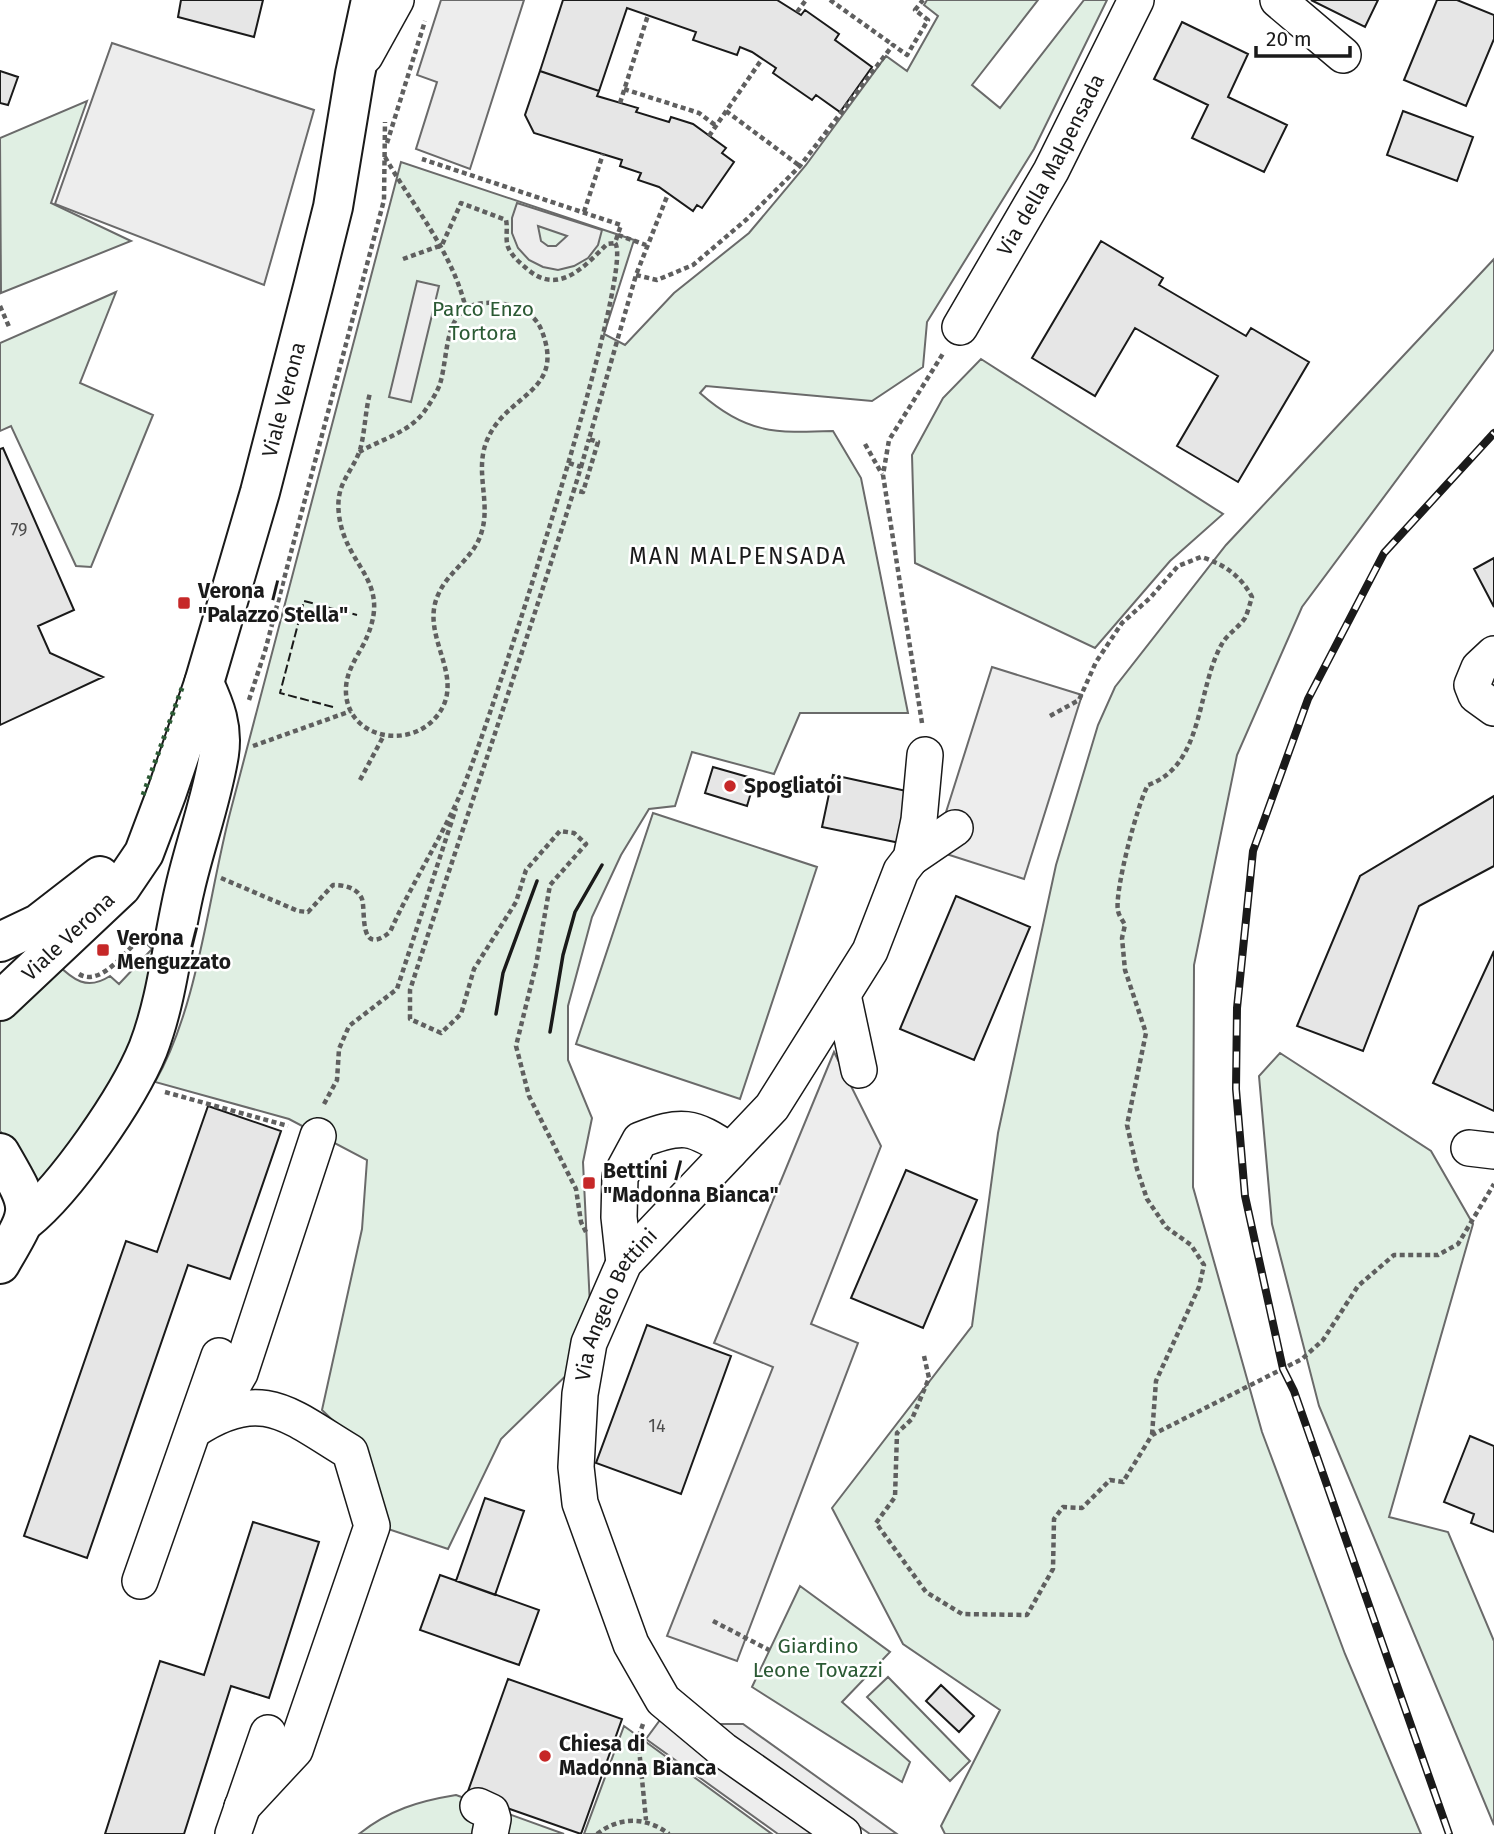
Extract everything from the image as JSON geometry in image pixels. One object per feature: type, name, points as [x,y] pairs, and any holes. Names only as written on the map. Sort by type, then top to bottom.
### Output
[{"type":"main road","name":"Viale Verona","points":[[0,1001],[121,887],[144,853],[167,793],[204,683],[260,492],[334,207],[355,74],[371,0]]},
{"type":"main road","points":[[7,1244],[45,1205],[106,1123],[147,1051],[163,1000],[184,890],[220,753],[220,718],[204,683]]},
{"type":"main road","name":"Viale Verona","points":[[0,942],[38,924],[100,877],[131,844],[167,793]]},
{"type":"main road","points":[[0,1153],[26,1204],[7,1244]]},
{"type":"street","points":[[355,74],[396,0]]},
{"type":"street","name":"Via della Malpensada","points":[[960,327],[1051,171],[1136,0]]},
{"type":"street","points":[[1278,0],[1343,55]]},
{"type":"street","points":[[1494,654],[1479,668],[1472,685],[1476,695],[1494,708]]},
{"type":"street","name":"Via Angelo Bettini","points":[[843,1834],[723,1750],[663,1700],[631,1643],[580,1503],[576,1467],[580,1394],[589,1343],[624,1263],[772,1107],[870,951],[901,871],[911,858],[919,820],[925,755]]},
{"type":"street","points":[[911,858],[955,828]]},
{"type":"street","points":[[843,995],[859,1070]]},
{"type":"street","points":[[205,1423],[240,1373],[320,1123]]},
{"type":"street","points":[[624,1263],[619,1217],[620,1177],[639,1140],[675,1127],[706,1135],[730,1150]]},
{"type":"street","points":[[140,1581],[205,1423],[219,1356]]},
{"type":"street","points":[[205,1423],[246,1407],[279,1410],[349,1452],[372,1526],[295,1750],[237,1821]]},
{"type":"street","points":[[237,1821],[268,1733]]},
{"type":"path","points":[[797,12],[806,0]]},
{"type":"path","points":[[830,0],[906,55],[928,20],[915,10],[923,0]]},
{"type":"path","points":[[428,12],[384,155],[442,245],[458,277],[466,309]]},
{"type":"path","points":[[620,103],[648,15]]},
{"type":"path","points":[[636,275],[657,280],[693,265],[747,219],[800,166],[893,45]]},
{"type":"path","points":[[709,136],[762,59]]},
{"type":"path","points":[[624,89],[699,113],[715,125]]},
{"type":"path","points":[[726,111],[800,166]]},
{"type":"path","points":[[261,655],[268,638],[384,200],[385,117]]},
{"type":"path","points":[[583,212],[603,154]]},
{"type":"path","points":[[160,1091],[320,1123],[337,1080],[339,1049],[349,1026],[397,989],[460,794],[491,713],[569,463],[611,304],[619,252],[615,243],[621,225],[422,159]]},
{"type":"path","points":[[589,1236],[581,1222],[576,1189],[529,1096],[516,1046],[536,965],[550,885],[586,844],[575,833],[560,831],[526,870],[516,902],[474,969],[461,1014],[441,1033],[410,1019],[410,990],[474,794],[510,695],[581,467],[636,275],[668,194]]},
{"type":"path","points":[[403,259],[442,245],[461,203],[506,220],[508,246],[530,272],[547,280],[565,280],[575,275],[607,244],[615,243]]},
{"type":"path","points":[[618,235],[646,245]]},
{"type":"path","points":[[359,452],[407,429],[425,411],[439,386],[447,338],[455,319],[466,309],[491,302],[516,307],[537,320],[547,343],[549,364],[539,384],[503,416],[487,439],[481,456],[484,498],[482,532],[475,548],[447,577],[436,598],[432,622],[446,667],[449,687],[444,704],[425,727],[406,738],[383,737],[363,726],[351,711],[346,688],[351,666],[372,625],[375,604],[370,581],[348,543],[339,515],[340,489],[359,452],[370,393]]},
{"type":"path","points":[[0,306],[10,329]]},
{"type":"path","points":[[925,755],[883,475],[889,440],[960,327]]},
{"type":"path","points":[[574,490],[583,492],[598,442],[589,439]]},
{"type":"path","points":[[864,444],[883,475]]},
{"type":"path","points":[[569,463],[581,467]]},
{"type":"path","points":[[923,1356],[929,1378],[912,1419],[897,1433],[895,1497],[876,1523],[926,1592],[962,1614],[1027,1615],[1053,1569],[1054,1519],[1063,1507],[1082,1508],[1110,1480],[1123,1482],[1152,1434],[1156,1381],[1199,1287],[1204,1265],[1191,1245],[1166,1227],[1147,1199],[1137,1170],[1127,1125],[1146,1033],[1125,970],[1122,937],[1125,925],[1118,910],[1124,864],[1140,799],[1148,785],[1165,779],[1188,750],[1207,681],[1224,641],[1245,618],[1252,597],[1245,583],[1220,563],[1201,557],[1178,566],[1150,598],[1122,623],[1096,662],[1079,700],[1050,716]]},
{"type":"path","points":[[248,748],[351,711]]},
{"type":"path","points":[[360,780],[383,737]]},
{"type":"path","points":[[215,876],[298,911],[308,912],[333,885],[345,885],[356,891],[362,899],[365,932],[374,938],[382,938],[390,932],[460,794]]},
{"type":"path","points":[[72,970],[86,978],[97,977],[145,934]]},
{"type":"path","points":[[397,989],[410,990]]},
{"type":"path","points":[[1152,1434],[1302,1359],[1322,1340],[1358,1286],[1394,1255],[1438,1255],[1458,1244],[1494,1184]]},
{"type":"path","points":[[713,1621],[769,1650]]},
{"type":"path","points":[[638,1738],[646,1820]]},
{"type":"path","points":[[597,1834],[623,1822],[646,1820],[669,1834]]},
{"type":"green space","name":"Parco Enzo Tortora","points":[[927,0],[1038,0],[972,85],[1000,108],[1084,0],[1107,0],[1034,149],[927,322],[923,367],[872,401],[706,386],[700,393],[732,417],[747,424],[778,431],[833,431],[861,478],[908,713],[800,713],[774,774],[692,752],[675,806],[649,809],[621,855],[592,917],[568,1006],[568,1060],[592,1118],[583,1162],[590,1306],[582,1360],[501,1439],[448,1549],[382,1527],[355,1442],[322,1410],[362,1229],[367,1160],[289,1119],[155,1082],[170,1052],[192,986],[230,813],[401,162],[634,240],[604,334],[625,345],[674,293],[749,233],[806,165],[886,56],[907,71],[938,16],[924,5]]},
{"type":"green space","points":[[87,101],[51,203],[131,241],[1,293],[0,138]]},
{"type":"green space","points":[[1494,259],[1494,349],[1302,607],[1237,755],[1194,965],[1193,1187],[1262,1432],[1345,1654],[1421,1834],[945,1834],[941,1826],[1000,1710],[903,1644],[832,1508],[972,1326],[998,1133],[1056,865],[1098,725],[1115,687],[1226,545]]},
{"type":"green space","points":[[116,292],[80,383],[153,415],[91,567],[76,566],[11,426],[0,431],[0,343]]},
{"type":"green space","points":[[981,359],[1223,514],[1170,561],[1095,648],[915,563],[912,455],[943,398]]},
{"type":"green space","points":[[653,813],[817,867],[740,1099],[576,1044]]},
{"type":"green space","points":[[155,933],[164,936],[141,1044],[41,1200],[21,1157],[0,1131],[0,1017],[56,963],[81,982],[94,983],[110,976],[119,984],[152,949],[145,942]]},
{"type":"green space","points":[[1280,1053],[1431,1151],[1473,1224],[1389,1517],[1448,1532],[1494,1641],[1494,1825],[1319,1406],[1272,1224],[1259,1076]]},
{"type":"green space","name":"Giardino Leone Tovazzi","points":[[800,1586],[890,1652],[842,1702],[910,1762],[902,1782],[752,1687]]},
{"type":"green space","points":[[888,1677],[970,1761],[950,1781],[867,1697]]},
{"type":"green space","points":[[624,1726],[772,1834],[584,1834]]},
{"type":"green space","points":[[456,1795],[564,1834],[359,1834],[405,1808]]},
{"type":"shaded area","points":[[441,0],[524,0],[470,169],[416,149],[437,82],[417,75]]},
{"type":"shaded area","points":[[112,43],[314,110],[264,285],[55,204]]},
{"type":"shaded area","points":[[517,203],[602,230],[598,245],[588,258],[574,266],[558,270],[529,260],[518,248],[512,233],[512,218]],"holes":[[[538,226],[567,236],[556,246],[548,246],[541,241]]]},
{"type":"shaded area","points":[[417,281],[439,286],[411,402],[389,397]]},
{"type":"shaded area","points":[[992,667],[1082,695],[1024,879],[934,850]]},
{"type":"shaded area","points":[[834,1052],[881,1146],[811,1324],[858,1343],[737,1661],[667,1636],[773,1367],[714,1343]]},
{"type":"shaded area","points":[[663,1716],[826,1834],[778,1834],[646,1739]]},
{"type":"shaded area","points":[[713,1724],[743,1724],[897,1834],[870,1834]]},
{"type":"building","points":[[181,0],[263,0],[254,37],[178,17]]},
{"type":"building","points":[[563,0],[777,0],[801,15],[805,10],[839,34],[835,40],[872,67],[840,112],[816,95],[812,100],[773,73],[776,68],[752,52],[740,47],[737,55],[693,40],[696,32],[627,8],[599,91],[540,71]]},
{"type":"building","points":[[1311,0],[1378,0],[1365,27]]},
{"type":"building","points":[[1437,0],[1457,0],[1494,15],[1494,39],[1466,106],[1404,80]]},
{"type":"building","points":[[1182,22],[1248,54],[1228,97],[1287,125],[1264,172],[1192,138],[1208,105],[1154,79]]},
{"type":"building","points":[[0,71],[18,77],[8,105],[0,103]]},
{"type":"building","points":[[540,71],[599,91],[597,96],[638,108],[636,112],[669,122],[671,117],[693,124],[726,148],[722,153],[734,162],[702,208],[697,205],[693,211],[659,187],[638,180],[641,173],[620,166],[622,160],[534,133],[525,115]]},
{"type":"building","points":[[1403,111],[1473,137],[1457,181],[1387,155]]},
{"type":"building","points":[[1101,241],[1163,278],[1159,285],[1246,336],[1251,328],[1309,362],[1238,482],[1177,446],[1218,376],[1135,328],[1095,396],[1032,358]]},
{"type":"building","points":[[3,448],[74,610],[38,626],[50,653],[103,677],[0,725],[0,449]]},
{"type":"building","points":[[1494,558],[1494,607],[1474,569]]},
{"type":"building","name":"Spogliatoi","points":[[713,767],[755,779],[747,806],[705,793]]},
{"type":"building","points":[[833,775],[911,792],[900,843],[822,827]]},
{"type":"building","points":[[1494,796],[1494,866],[1419,906],[1363,1051],[1297,1026],[1360,876]]},
{"type":"building","points":[[956,896],[1030,927],[974,1060],[900,1029]]},
{"type":"building","points":[[1494,951],[1494,1111],[1433,1083]]},
{"type":"building","points":[[208,1106],[281,1131],[230,1279],[188,1265],[87,1558],[24,1536],[126,1241],[157,1252]]},
{"type":"building","points":[[906,1170],[977,1200],[923,1328],[851,1298]]},
{"type":"building","points":[[647,1325],[731,1356],[681,1494],[596,1463]]},
{"type":"building","points":[[1470,1436],[1494,1446],[1494,1532],[1471,1523],[1474,1514],[1444,1502]]},
{"type":"building","points":[[485,1498],[524,1511],[495,1595],[456,1581]]},
{"type":"building","points":[[253,1522],[319,1542],[269,1698],[231,1686],[184,1834],[105,1834],[160,1661],[204,1675]]},
{"type":"building","points":[[440,1575],[539,1610],[519,1665],[420,1630]]},
{"type":"building","name":"Chiesa di Madonna Bianca","points":[[508,1679],[622,1719],[581,1834],[467,1794]]},
{"type":"building","points":[[941,1685],[974,1716],[959,1732],[926,1701]]},
{"type":"railway","points":[[1449,1834],[1294,1391],[1283,1369],[1245,1196],[1236,1089],[1237,1008],[1253,851],[1308,699],[1384,553],[1494,433]]},
{"type":"hedge","points":[[143,795],[182,688]]},
{"type":"fence","points":[[333,707],[280,693],[304,601],[357,615]]},
{"type":"wall","points":[[550,1032],[563,955],[575,912],[602,865]]},
{"type":"wall","points":[[496,1014],[503,973],[537,881]]},
{"type":"place","name":"Verona / \"Palazzo Stella\"","points":[[184,603]]},
{"type":"place","name":"Spogliatoi","points":[[730,786]]},
{"type":"place","name":"Verona / Menguzzato","points":[[103,950]]},
{"type":"place","name":"Bettini / \"Madonna Bianca\"","points":[[589,1183]]},
{"type":"place","name":"Chiesa di Madonna Bianca","points":[[545,1756]]},
{"type":"district","name":"MAN MALPENSADA","points":[[738,556]]}]
